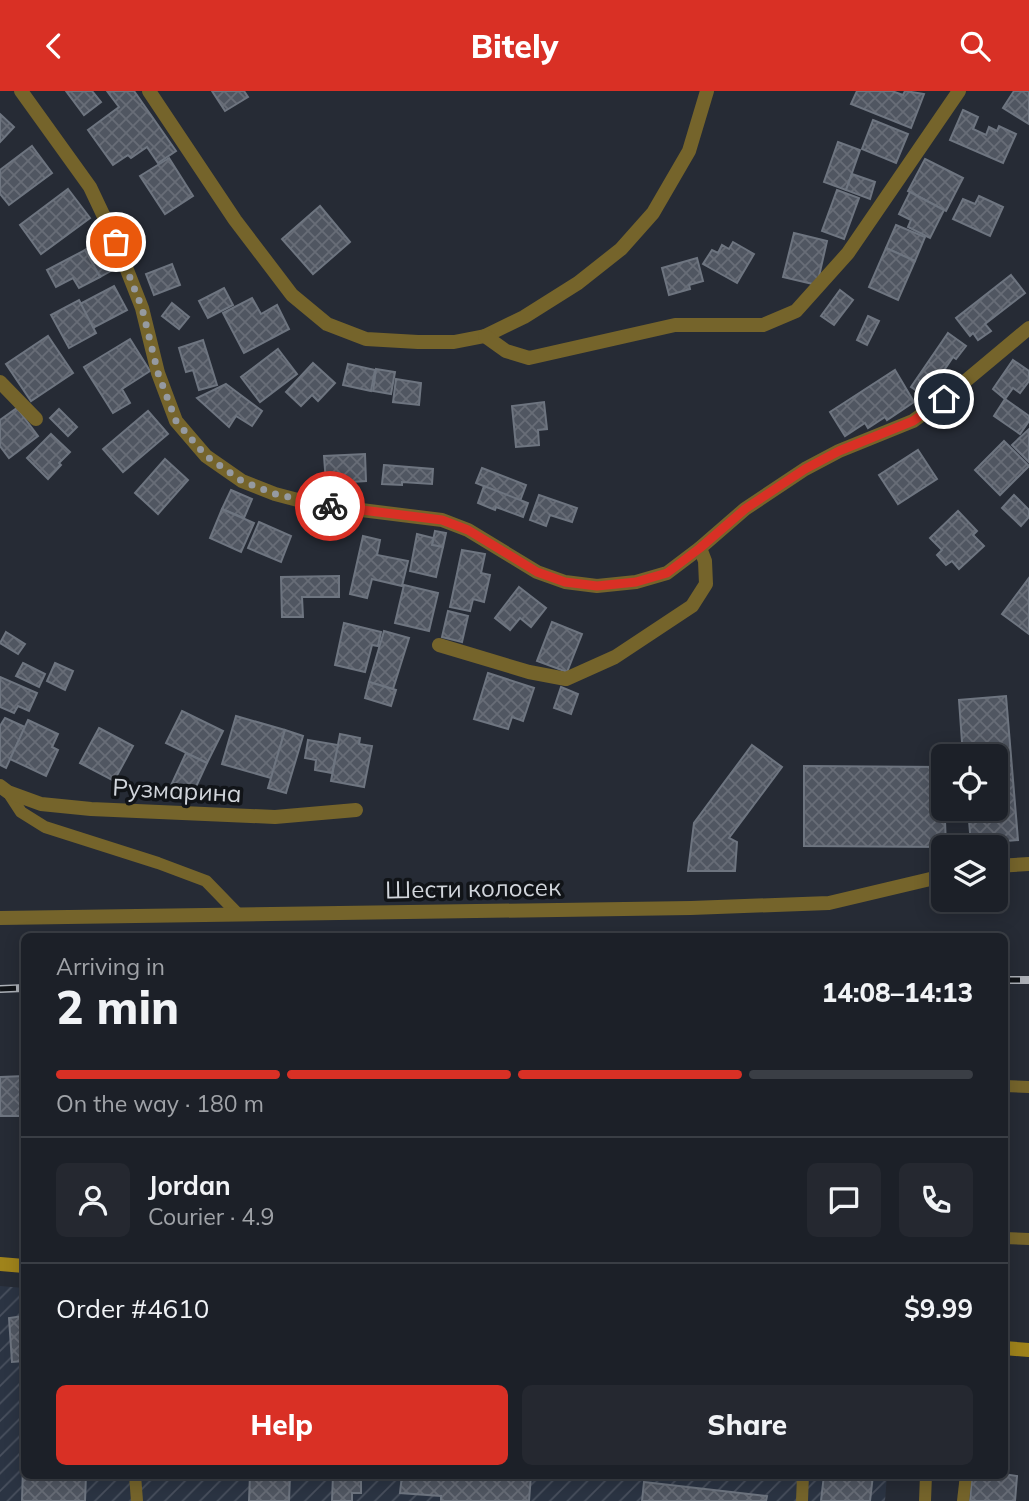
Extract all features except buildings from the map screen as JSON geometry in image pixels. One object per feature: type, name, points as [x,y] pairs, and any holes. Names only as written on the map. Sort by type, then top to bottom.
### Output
[{"type":"main road","points":[[0,1264],[21,1266]]},
{"type":"main road","points":[[1008,1348],[1029,1350]]},
{"type":"street","points":[[20,91],[90,187],[142,308],[158,373],[176,421],[206,456],[242,481],[275,494],[313,504],[442,520],[468,530],[537,572],[565,582],[597,586],[636,582],[667,573],[745,509],[805,469],[839,451],[913,421],[944,399],[1029,328]]},
{"type":"street","points":[[149,91],[258,252],[292,295],[327,324],[366,339],[454,342],[485,335],[524,317],[567,290],[621,249],[653,213],[689,151],[706,91]]},
{"type":"street","points":[[485,335],[506,351],[529,358],[675,325],[763,325],[796,311],[848,253],[958,91]]},
{"type":"street","points":[[0,382],[36,419]]},
{"type":"street","points":[[439,645],[529,672],[566,679],[615,657],[692,606],[706,584],[705,561],[700,548]]},
{"type":"street","name":"Рузмарина","points":[[4,789],[41,804],[159,813],[275,817],[356,810]]},
{"type":"street","points":[[1008,865],[1029,864]]},
{"type":"street","name":"Шести колосек","points":[[0,918],[691,908],[829,903],[931,879]]},
{"type":"lane","points":[[4,789],[21,812],[45,827],[205,881],[239,915]]},
{"type":"lane","points":[[1008,1086],[1029,1087]]},
{"type":"lane","points":[[1008,1237],[1029,1239]]},
{"type":"lane","points":[[135,1479],[137,1501]]},
{"type":"lane","points":[[802,1501],[803,1479]]},
{"type":"lane","points":[[925,1501],[926,1479]]},
{"type":"lane","points":[[963,1501],[966,1479]]},
{"type":"shaded area","points":[[0,1286],[21,1288],[21,1479],[887,1479],[885,1501],[0,1501]]},
{"type":"railway","points":[[1008,980],[1029,980]]},
{"type":"railway","points":[[0,989],[21,988]]},
{"type":"way so far","points":[[116,242],[142,308],[158,373],[176,421],[206,456],[242,481],[275,494],[330,506]]},
{"type":"route","points":[[330,506],[442,520],[468,530],[537,572],[565,582],[597,586],[636,582],[667,573],[745,509],[805,469],[839,451],[913,421],[944,399]]}]
